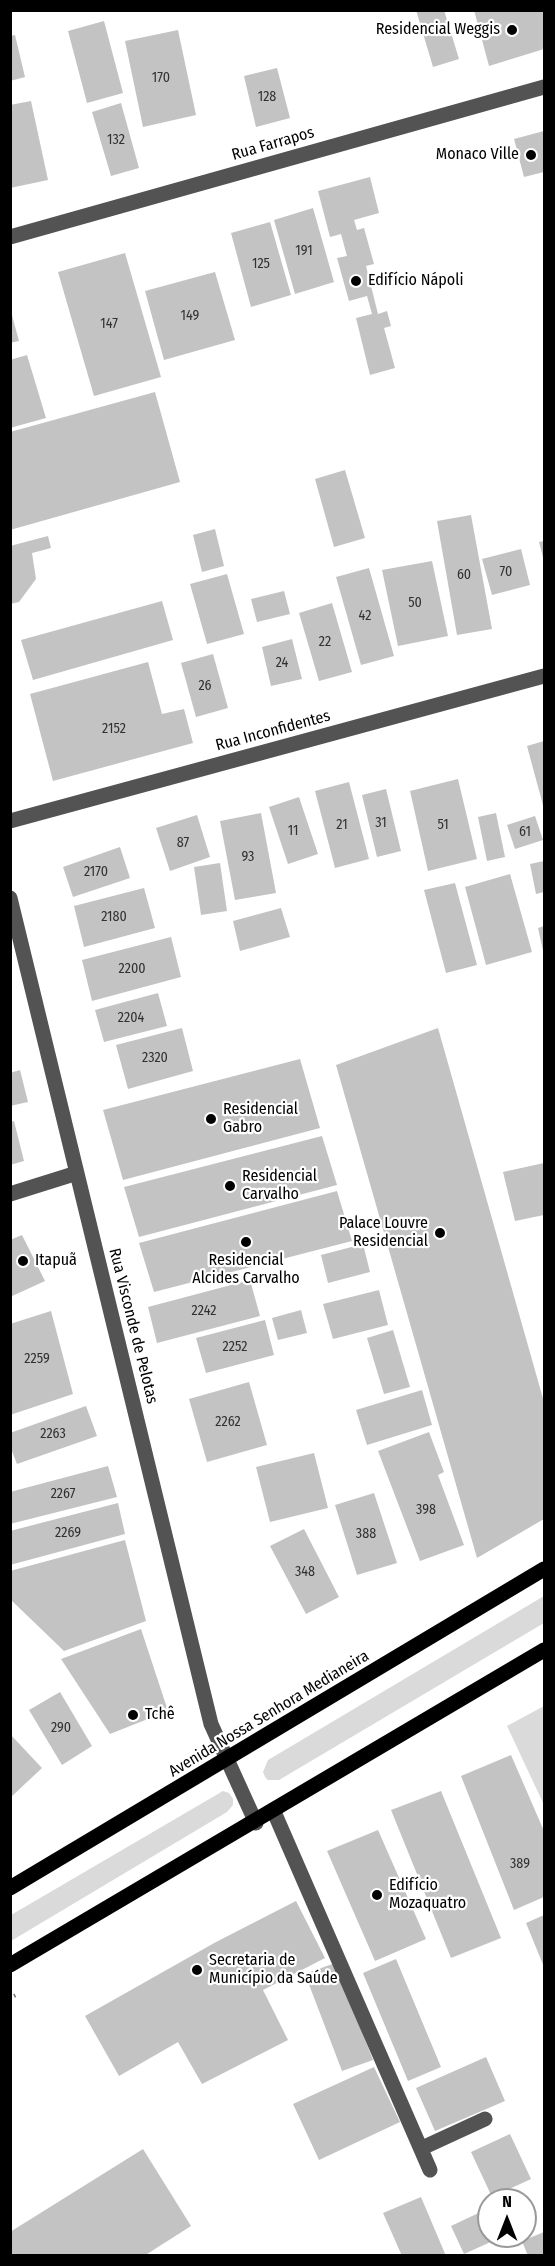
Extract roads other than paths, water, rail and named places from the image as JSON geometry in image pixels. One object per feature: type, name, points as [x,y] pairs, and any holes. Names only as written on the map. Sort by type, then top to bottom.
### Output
[{"type":"main road","name":"Avenida Nossa Senhora Medianeira","points":[[10,1888],[228,1760],[544,1569]]},
{"type":"main road","points":[[10,1965],[256,1823],[544,1650]]},
{"type":"street","name":"Rua Farrapos","points":[[10,237],[544,87]]},
{"type":"street","name":"Rua Inconfidentes","points":[[10,821],[544,676]]},
{"type":"street","name":"Rua Visconde de Pelotas","points":[[10,898],[211,1724],[256,1823]]},
{"type":"street","points":[[10,1194],[78,1173]]},
{"type":"street","points":[[274,1812],[430,2170]]},
{"type":"street","points":[[422,2148],[485,2119]]},
{"type":"place","name":"Residencial Weggis","points":[[512,30]]},
{"type":"place","name":"Monaco Ville","points":[[531,155]]},
{"type":"place","name":"Edifício Nápoli","points":[[356,281]]},
{"type":"place","name":"Residencial Gabro","points":[[211,1119]]},
{"type":"place","name":"Residencial Carvalho","points":[[230,1186]]},
{"type":"place","name":"Palace Louvre Residencial","points":[[440,1233]]},
{"type":"place","name":"Residencial Alcides Carvalho","points":[[246,1242]]},
{"type":"place","name":"Itapuã","points":[[23,1261]]},
{"type":"place","name":"Tchê","points":[[133,1715]]},
{"type":"place","name":"Edifício Mozaquatro","points":[[377,1895]]},
{"type":"place","name":"Secretaria de Município da Saúde","points":[[197,1970]]}]
